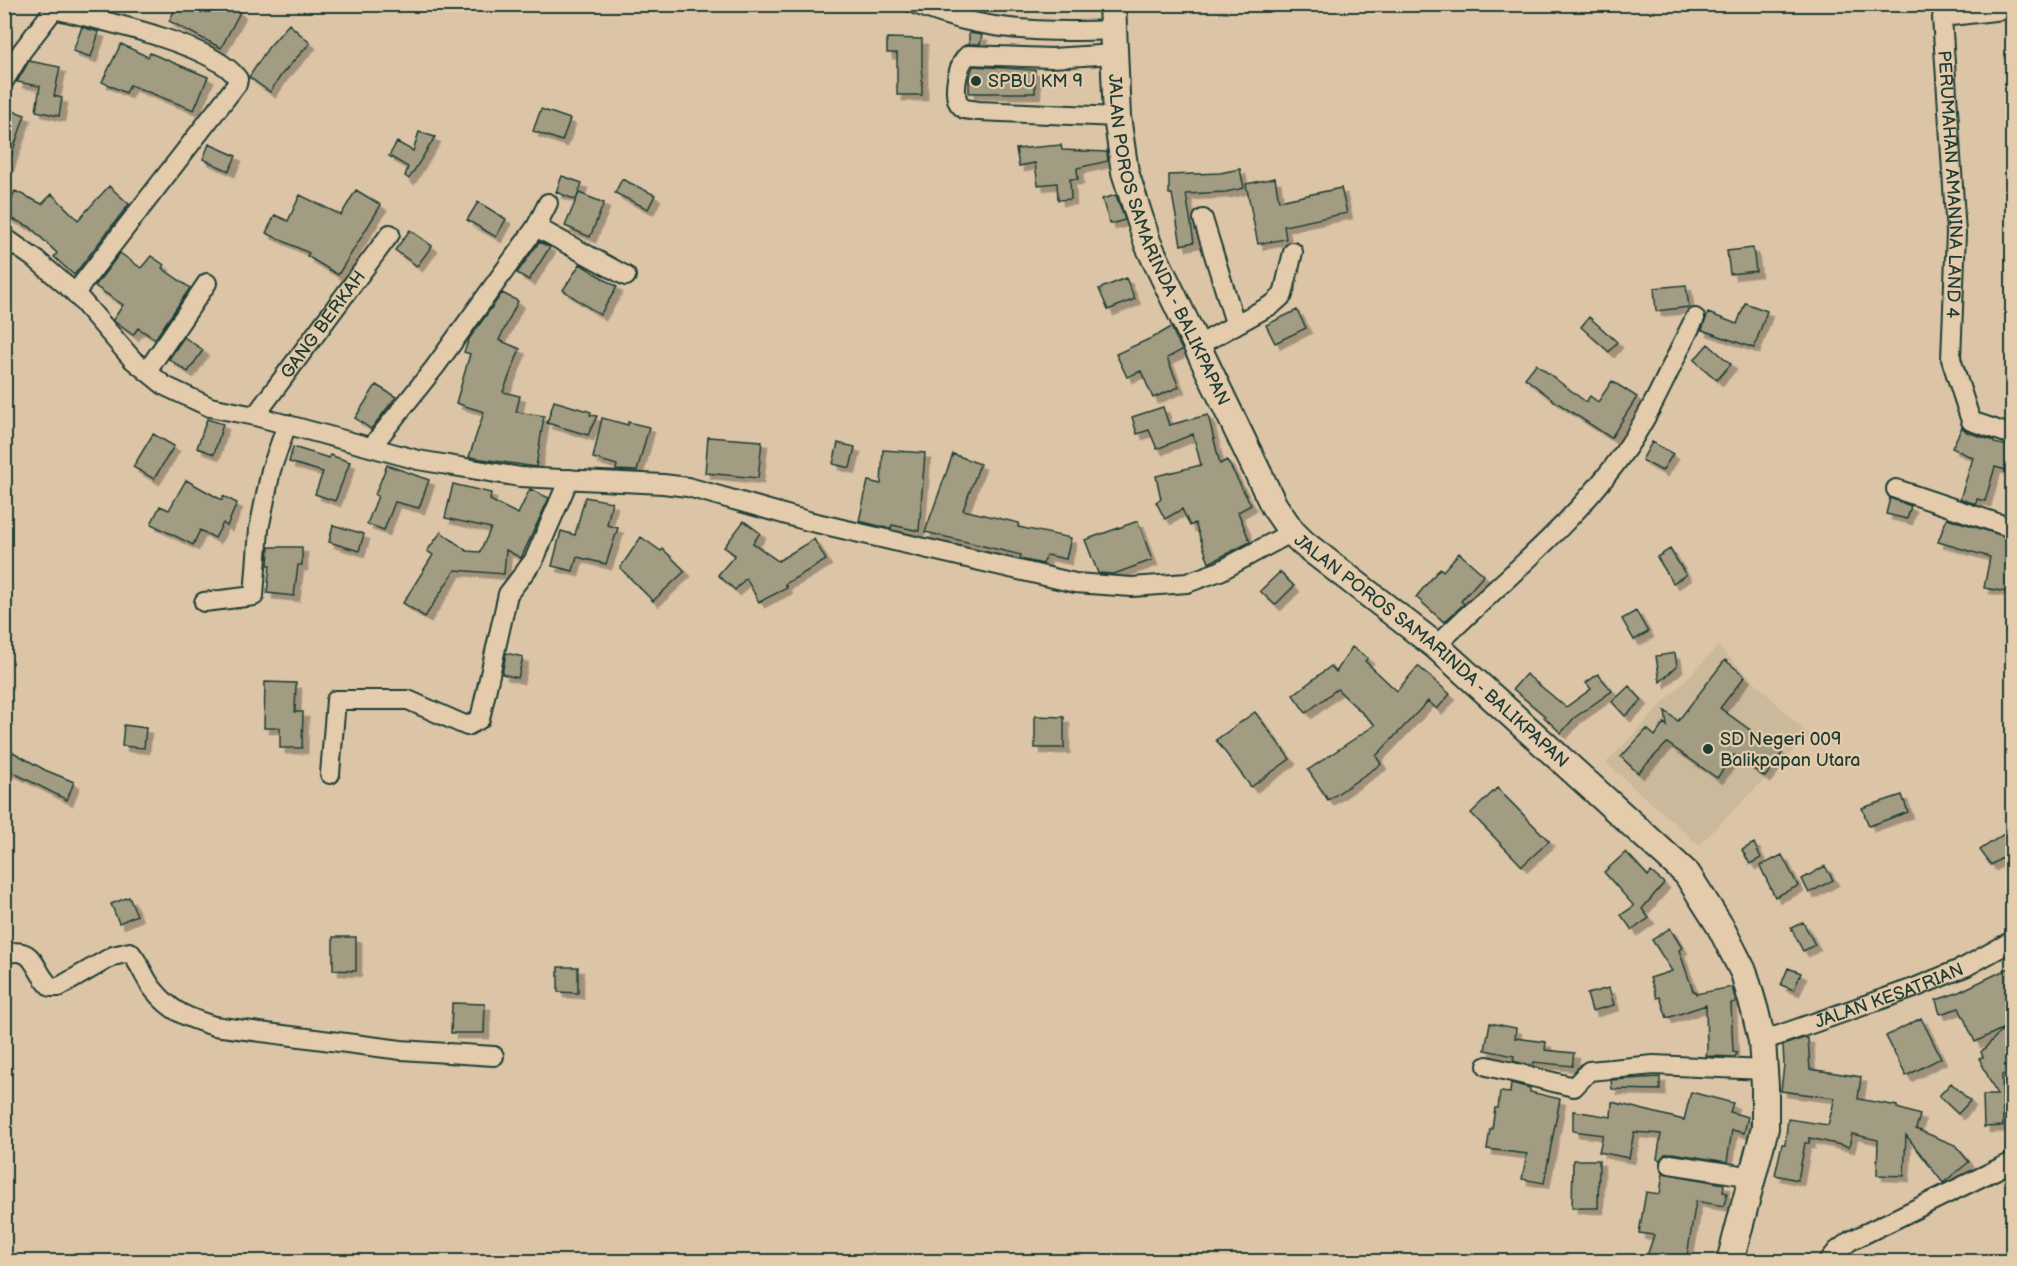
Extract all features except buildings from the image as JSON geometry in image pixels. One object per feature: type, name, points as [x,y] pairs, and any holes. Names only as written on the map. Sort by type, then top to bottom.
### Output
[{"type":"highway","name":"JALAN POROS SAMARINDA - BALIKPAPAN","points":[[1112,4],[1117,117],[1125,172],[1148,244],[1274,506],[1292,532],[1362,590],[1436,646],[1687,874],[1720,926],[1744,973],[1762,1041],[1765,1128],[1730,1261]]},
{"type":"street","points":[[915,4],[962,20],[990,26],[1114,42]]},
{"type":"street","points":[[4,81],[22,51],[55,7],[153,34],[218,61],[234,72],[238,79],[237,84],[75,293]]},
{"type":"street","name":"PERUMAHAN AMANINA LAND 4","points":[[2013,9],[2012,11],[1942,17],[1956,233],[1951,359],[1971,421],[2013,435]]},
{"type":"street","points":[[1114,42],[1052,58],[964,57],[958,70],[957,101],[964,110],[1117,117]]},
{"type":"street","points":[[372,446],[435,367],[536,227],[548,203]]},
{"type":"street","points":[[1203,219],[1235,323]]},
{"type":"street","points":[[536,227],[626,276]]},
{"type":"street","name":"GANG BERKAH","points":[[255,416],[390,234]]},
{"type":"street","points":[[4,237],[38,261],[75,293],[133,360],[165,386],[210,407],[287,424],[418,460],[520,477],[688,487],[889,541],[1086,584],[1132,587],[1186,583],[1220,571],[1292,532]]},
{"type":"street","points":[[1197,346],[1273,304],[1283,295],[1293,252]]},
{"type":"street","points":[[147,371],[207,283]]},
{"type":"street","points":[[1436,646],[1562,527],[1612,468],[1628,446],[1649,409],[1695,318]]},
{"type":"street","points":[[204,602],[254,596],[260,529],[271,470],[287,424]]},
{"type":"street","points":[[330,774],[336,700],[408,700],[467,726],[480,719],[508,594],[534,561],[569,479]]},
{"type":"street","points":[[1896,489],[2013,528]]},
{"type":"street","name":"JALAN KESATRIAN","points":[[1762,1041],[1965,967],[2013,941]]},
{"type":"street","points":[[4,954],[16,951],[26,953],[46,982],[51,987],[59,987],[113,956],[130,952],[152,989],[170,1006],[186,1017],[214,1026],[401,1050],[494,1056]]},
{"type":"street","points":[[1487,1066],[1574,1087],[1589,1071],[1643,1066],[1764,1070]]},
{"type":"street","points":[[1828,1262],[1850,1241],[2013,1162]]},
{"type":"street","points":[[1670,1164],[1753,1177]]},
{"type":"shaded area","name":"SD Negeri 009 Balikpapan Utara","points":[[1718,646],[1809,735],[1699,845],[1606,763]]},
{"type":"place","name":"SPBU KM 9","points":[[976,81]]},
{"type":"place","name":"SD Negeri 009 Balikpapan Utara","points":[[1708,749]]}]
